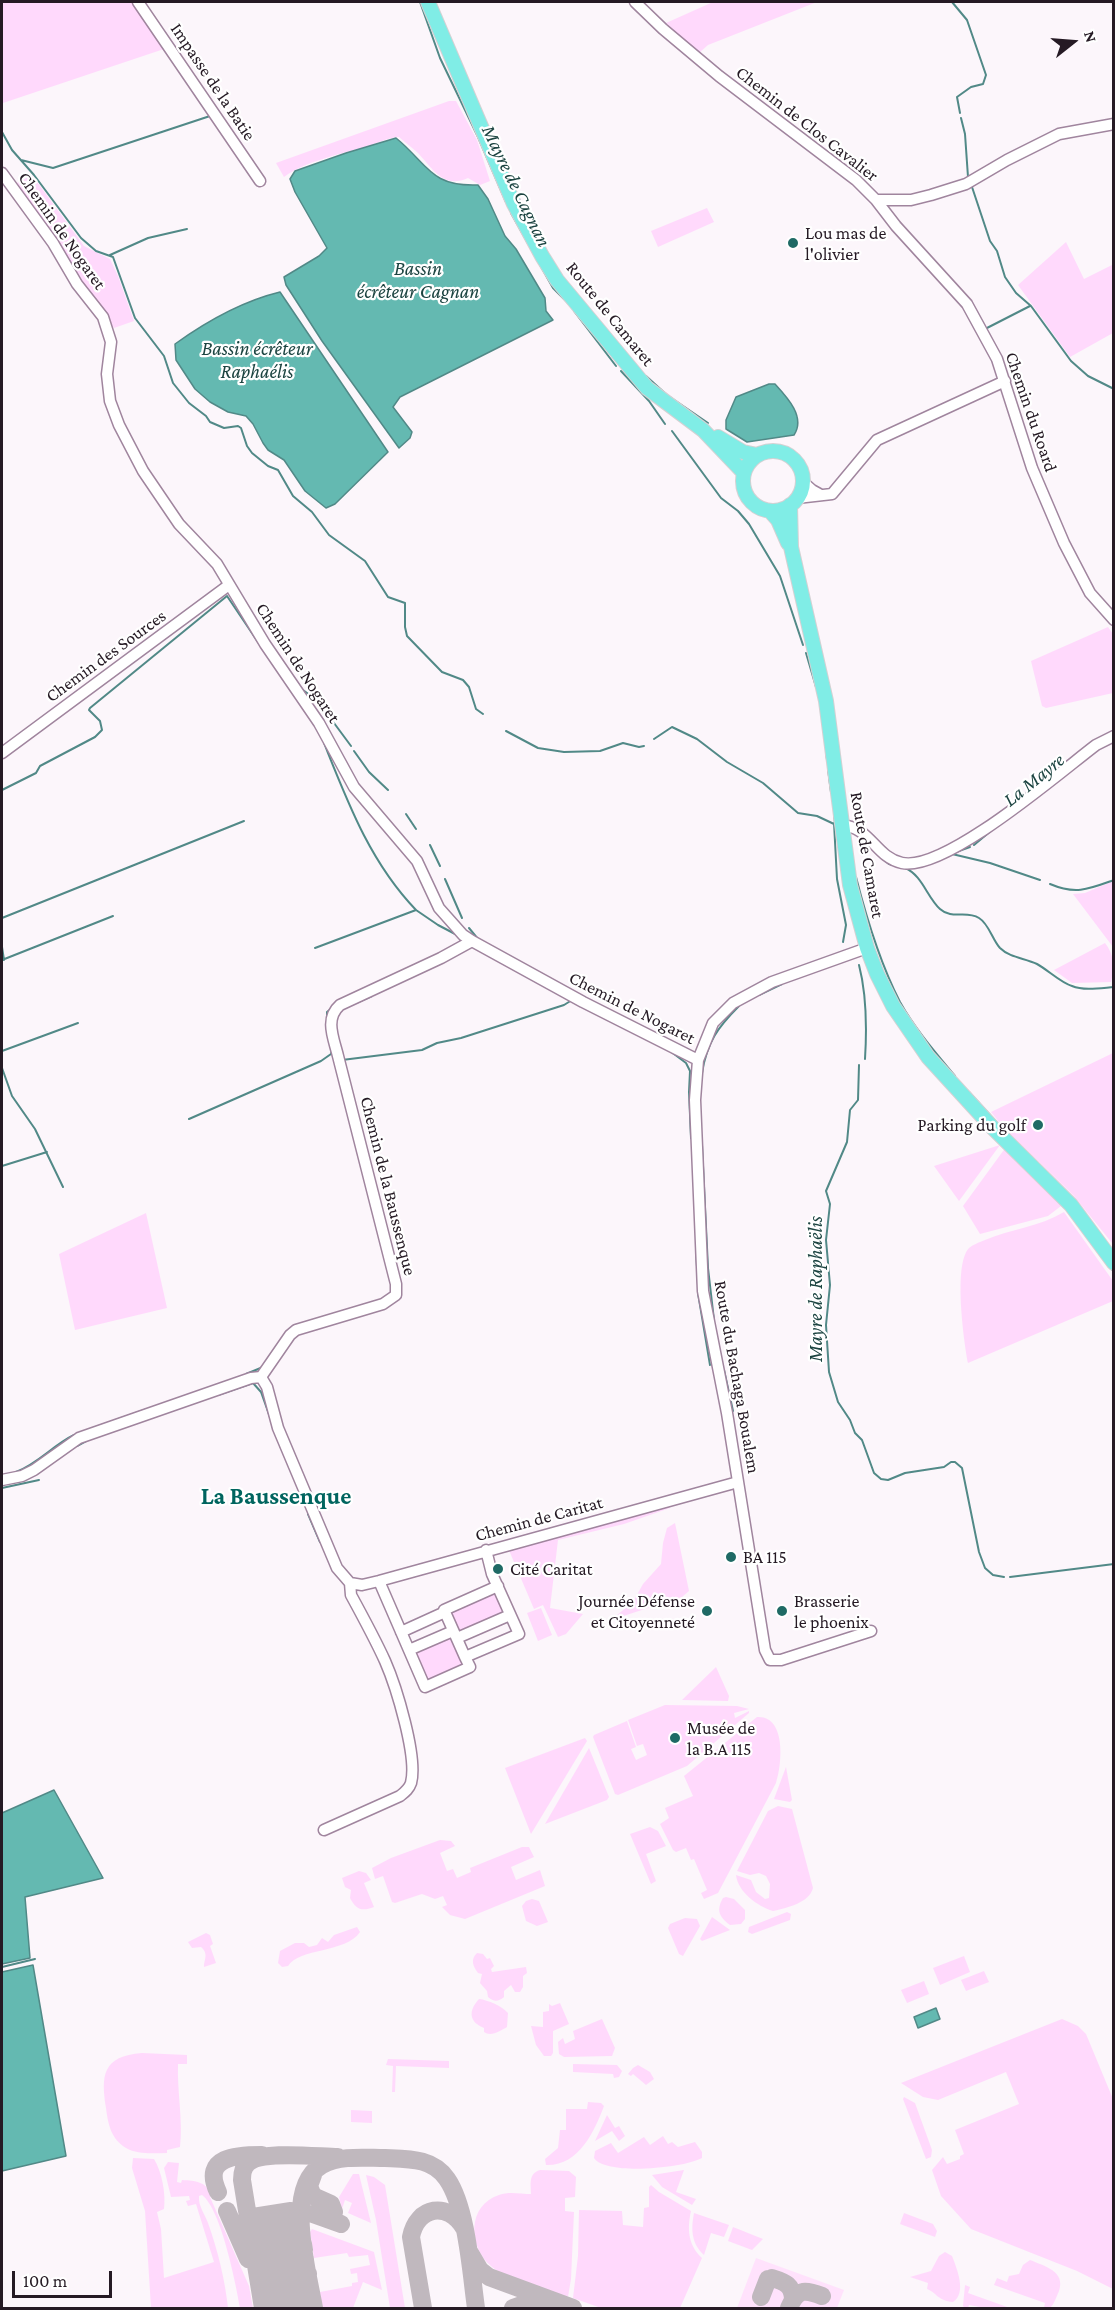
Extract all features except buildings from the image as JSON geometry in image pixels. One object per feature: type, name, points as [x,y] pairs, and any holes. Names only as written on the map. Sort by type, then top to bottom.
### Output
[{"type":"main road","name":"Route de Camaret","points":[[428,2],[501,174],[542,256],[557,280],[647,388],[704,430],[743,452],[757,455],[771,451],[786,454],[798,464],[803,474],[803,482],[793,501],[791,548]]},
{"type":"main road","name":"Route de Camaret","points":[[704,430],[744,473],[745,490],[752,502],[770,511],[778,520],[791,548],[826,701],[850,885],[867,948],[884,991],[915,1041],[955,1088],[1071,1205],[1113,1263]]},
{"type":"main road","points":[[744,473],[757,455]]},
{"type":"main road","points":[[770,511],[781,509],[793,501]]},
{"type":"street","name":"Impasse de la Batie","points":[[138,2],[260,181]]},
{"type":"street","name":"Chemin de Clos Cavalier","points":[[635,2],[719,76],[856,180],[876,200],[911,200],[966,184],[1025,150],[1059,134],[1113,124]]},
{"type":"street","name":"Chemin de Nogaret","points":[[2,173],[53,243],[77,284],[103,317],[111,342],[107,374],[110,401],[119,425],[143,471],[178,524],[217,564],[265,644],[319,723],[354,787],[417,861],[432,896],[446,917],[472,941],[583,1002],[698,1060]]},
{"type":"street","name":"Chemin du Roard","points":[[876,200],[896,226],[967,304],[997,359],[1032,468],[1064,543],[1090,593],[1113,620]]},
{"type":"street","points":[[793,501],[824,496],[838,489],[869,447],[877,440],[1005,381]]},
{"type":"street","points":[[803,482],[824,496]]},
{"type":"street","name":"Chemin des Sources","points":[[2,753],[229,585]]},
{"type":"street","points":[[842,834],[851,826],[868,836],[890,859],[914,864],[968,842],[1096,745],[1113,736]]},
{"type":"street","name":"Chemin de la Baussenque","points":[[261,1377],[290,1335],[296,1330],[383,1304],[396,1295],[396,1284],[330,1022],[334,1010],[472,941]]},
{"type":"street","name":"Route du Bachaga Boualem","points":[[867,948],[772,982],[733,1003],[713,1023],[698,1060],[695,1100],[704,1291],[727,1413],[765,1650],[771,1660],[781,1660],[871,1631]]},
{"type":"street","points":[[2,1480],[22,1476],[34,1470],[63,1448],[98,1431],[251,1378],[261,1377],[267,1387],[278,1428],[337,1568],[350,1583],[351,1595],[385,1661],[409,1745],[412,1782],[408,1790],[400,1796],[324,1830]]},
{"type":"street","name":"Chemin de Caritat","points":[[350,1583],[362,1585],[379,1581],[738,1482]]},
{"type":"street","points":[[465,1657],[519,1634],[498,1586],[486,1550]]},
{"type":"street","points":[[379,1581],[425,1687],[470,1667],[445,1612]]},
{"type":"street","points":[[401,1632],[498,1586]]},
{"type":"street","points":[[409,1650],[510,1615]]},
{"type":"shaded area","points":[[2,2],[132,2],[164,49],[3,103]]},
{"type":"shaded area","points":[[713,2],[817,2],[708,45],[699,53],[666,23]]},
{"type":"shaded area","points":[[449,101],[456,101],[477,140],[490,181],[480,185],[468,178],[459,181],[445,179],[439,176],[418,153],[399,137],[322,159],[284,177],[276,163]]},
{"type":"shaded area","points":[[32,175],[84,246],[110,259],[134,321],[114,328],[17,183]]},
{"type":"shaded area","points":[[707,208],[714,222],[658,247],[651,231]]},
{"type":"shaded area","points":[[1066,242],[1084,279],[1114,264],[1113,333],[1070,357],[1018,285]]},
{"type":"shaded area","points":[[1108,627],[1113,634],[1113,693],[1046,708],[1042,706],[1031,661]]},
{"type":"shaded area","points":[[1113,881],[1113,947],[1073,894],[1085,893]]},
{"type":"shaded area","points":[[1105,943],[1113,961],[1111,982],[1072,983],[1054,970]]},
{"type":"shaded area","points":[[1113,1053],[1114,1243],[1112,1243],[1073,1195],[1003,1127],[991,1112]]},
{"type":"shaded area","points":[[1000,1145],[959,1201],[934,1166]]},
{"type":"shaded area","points":[[1006,1147],[1065,1203],[1048,1216],[980,1234],[963,1206]]},
{"type":"shaded area","points":[[1064,1212],[1113,1281],[1113,1301],[968,1363],[962,1321],[961,1286],[964,1257],[969,1248],[995,1236],[1045,1221]]},
{"type":"shaded area","points":[[146,1213],[167,1308],[75,1330],[59,1254]]},
{"type":"shaded area","points":[[669,1506],[670,1508],[624,1524],[558,1540],[550,1608],[583,1614],[566,1634],[558,1637],[543,1605],[534,1609],[508,1548]]},
{"type":"shaded area","points":[[675,1523],[689,1591],[682,1597],[611,1620],[633,1602],[643,1584],[661,1564],[667,1528]]},
{"type":"shaded area","points":[[497,1592],[507,1613],[458,1635],[449,1613]]},
{"type":"shaded area","points":[[541,1608],[552,1635],[538,1641],[527,1613]]},
{"type":"shaded area","points":[[452,1636],[466,1665],[427,1682],[414,1653]]},
{"type":"shaded area","points":[[716,1667],[729,1696],[728,1701],[682,1700]]},
{"type":"shaded area","points":[[665,1705],[737,1706],[749,1709],[734,1713],[735,1718],[749,1711],[749,1713],[687,1766],[618,1795],[615,1794],[594,1735],[627,1721],[636,1747],[631,1749],[636,1760],[647,1755],[643,1744],[637,1746],[628,1720]]},
{"type":"shaded area","points":[[757,1717],[767,1719],[778,1733],[781,1754],[776,1783],[718,1893],[704,1899],[701,1893],[707,1890],[694,1859],[691,1860],[686,1848],[676,1852],[673,1850],[660,1824],[669,1818],[665,1808],[693,1796],[684,1776]]},
{"type":"shaded area","points":[[585,1738],[587,1741],[531,1834],[505,1768]]},
{"type":"shaded area","points":[[589,1748],[609,1797],[607,1800],[545,1824]]},
{"type":"shaded area","points":[[786,1767],[792,1800],[790,1802],[774,1799]]},
{"type":"shaded area","points":[[778,1806],[792,1809],[813,1888],[807,1898],[802,1901],[773,1911],[749,1898],[740,1887],[736,1875],[751,1880],[756,1892],[765,1899],[769,1898],[770,1884],[766,1876],[737,1871],[768,1811]]},
{"type":"shaded area","points":[[650,1827],[658,1831],[666,1846],[646,1854],[656,1881],[651,1884],[630,1834]]},
{"type":"shaded area","points":[[440,1840],[451,1841],[455,1846],[440,1853],[447,1871],[453,1869],[457,1878],[471,1872],[470,1868],[522,1847],[529,1847],[534,1857],[511,1867],[516,1880],[540,1870],[545,1886],[465,1919],[450,1915],[442,1907],[447,1905],[443,1896],[435,1899],[422,1894],[392,1902],[383,1876],[375,1879],[372,1868],[391,1858]]},
{"type":"shaded area","points":[[359,1871],[366,1873],[371,1880],[364,1883],[374,1907],[362,1909],[354,1905],[350,1898],[351,1890],[345,1887],[342,1878]]},
{"type":"shaded area","points":[[723,1898],[734,1899],[745,1910],[745,1919],[741,1924],[730,1925],[721,1916],[720,1906]]},
{"type":"shaded area","points":[[532,1899],[539,1901],[548,1922],[537,1926],[526,1921],[522,1906],[526,1901]]},
{"type":"shaded area","points":[[787,1912],[791,1914],[790,1920],[752,1934],[748,1932],[749,1927]]},
{"type":"shaded area","points":[[712,1917],[730,1930],[702,1941],[700,1939]]},
{"type":"shaded area","points":[[685,1918],[697,1919],[700,1926],[683,1956],[679,1954],[668,1928],[670,1924]]},
{"type":"shaded area","points":[[357,1927],[360,1932],[344,1944],[302,1956],[288,1966],[282,1967],[278,1963],[280,1951],[295,1943],[304,1943],[309,1947],[317,1945],[322,1938],[328,1942],[334,1935]]},
{"type":"shaded area","points":[[206,1933],[210,1935],[213,1944],[210,1946],[216,1963],[204,1967],[203,1950],[201,1947],[192,1948],[188,1942]]},
{"type":"shaded area","points":[[477,1953],[483,1954],[487,1959],[490,1958],[494,1966],[491,1969],[492,1972],[526,1967],[527,1973],[523,1976],[523,1987],[520,1992],[515,1992],[511,1985],[504,1991],[504,1997],[500,2000],[494,2001],[488,1997],[487,1991],[480,1983],[482,1974],[478,1973],[473,1963],[473,1958]]},
{"type":"shaded area","points":[[964,1956],[970,1972],[940,1985],[933,1968]]},
{"type":"shaded area","points":[[984,1971],[989,1982],[966,1991],[961,1980]]},
{"type":"shaded area","points":[[924,1981],[929,1994],[907,2003],[901,1990]]},
{"type":"shaded area","points":[[479,1999],[495,2004],[508,2013],[507,2027],[493,2034],[484,2032],[484,2028],[475,2023],[472,2012]]},
{"type":"shaded area","points":[[560,2003],[569,2024],[553,2031],[553,2053],[551,2056],[544,2056],[536,2045],[531,2026],[543,2027],[543,2012],[549,2011],[549,2004],[552,2006]]},
{"type":"shaded area","points":[[602,2019],[615,2048],[612,2056],[564,2057],[559,2054],[558,2042],[563,2038],[565,2044],[575,2039],[573,2031]]},
{"type":"shaded area","points":[[1062,2019],[1078,2026],[1086,2034],[1113,2099],[1113,2289],[1077,2271],[971,2229],[941,2196],[932,2170],[943,2157],[947,2164],[960,2159],[960,2156],[964,2154],[955,2130],[1019,2104],[1006,2072],[938,2100],[923,2097],[901,2083]]},
{"type":"shaded area","points":[[142,2053],[187,2055],[187,2064],[178,2064],[180,2147],[167,2150],[167,2153],[141,2153],[126,2148],[114,2136],[109,2125],[104,2086],[107,2070],[119,2058]]},
{"type":"shaded area","points":[[388,2059],[449,2061],[449,2068],[396,2066],[395,2092],[392,2092],[393,2066],[386,2065]]},
{"type":"shaded area","points":[[573,2064],[617,2065],[622,2071],[619,2077],[614,2078],[613,2074],[573,2072]]},
{"type":"shaded area","points":[[638,2065],[650,2072],[654,2079],[646,2085],[633,2074],[631,2076],[628,2074]]},
{"type":"shaded area","points":[[904,2097],[915,2103],[932,2150],[931,2157],[926,2159]]},
{"type":"shaded area","points":[[588,2102],[601,2103],[604,2106],[584,2146],[568,2160],[546,2165],[545,2159],[558,2148],[560,2130],[566,2130],[566,2109],[587,2109]]},
{"type":"shaded area","points":[[351,2110],[372,2111],[372,2123],[351,2122]]},
{"type":"shaded area","points":[[607,2115],[615,2128],[619,2126],[625,2136],[619,2141],[612,2131],[595,2141]]},
{"type":"shaded area","points":[[663,2136],[668,2144],[672,2142],[678,2147],[695,2142],[702,2152],[702,2158],[679,2165],[629,2169],[601,2164],[594,2158],[595,2151],[611,2143],[618,2153],[644,2137],[650,2145]]},
{"type":"shaded area","points":[[133,2158],[154,2159],[163,2183],[164,2209],[157,2212],[161,2229],[164,2278],[214,2262],[196,2204],[188,2206],[186,2201],[190,2200],[189,2196],[171,2197],[164,2168],[168,2162],[179,2163],[177,2182],[181,2183],[182,2180],[200,2183],[212,2195],[210,2197],[249,2286],[253,2308],[240,2308],[221,2231],[209,2203],[202,2195],[199,2196],[200,2203],[218,2255],[228,2308],[151,2308],[145,2211],[132,2168]]},
{"type":"shaded area","points":[[540,2170],[569,2171],[576,2177],[575,2197],[565,2198],[565,2211],[574,2212],[568,2297],[516,2280],[498,2271],[483,2258],[475,2238],[476,2217],[481,2208],[489,2200],[499,2195],[531,2194],[532,2177]]},
{"type":"shaded area","points":[[684,2170],[676,2192],[696,2199],[692,2205],[662,2187],[652,2175]]},
{"type":"shaded area","points":[[353,2174],[359,2174],[371,2223],[348,2213],[352,2203],[345,2200],[342,2209],[339,2197]]},
{"type":"shaded area","points":[[366,2175],[374,2177],[385,2185],[405,2308],[390,2308],[376,2220]]},
{"type":"shaded area","points":[[651,2185],[691,2211],[689,2224],[691,2242],[702,2258],[680,2308],[601,2308],[573,2298],[578,2256],[579,2210],[622,2211],[623,2225],[643,2227],[644,2208],[649,2207],[649,2187]]},
{"type":"shaded area","points":[[694,2213],[729,2225],[724,2237],[711,2233],[704,2255],[693,2236]]},
{"type":"shaded area","points":[[904,2213],[933,2224],[937,2231],[935,2237],[900,2224]]},
{"type":"shaded area","points":[[733,2227],[763,2239],[752,2250],[728,2241]]},
{"type":"shaded area","points":[[312,2229],[374,2252],[382,2290],[363,2282],[353,2308],[322,2308],[320,2292],[352,2286],[352,2283],[358,2282],[357,2273],[351,2274],[350,2269],[370,2265],[368,2255],[349,2257],[347,2253],[314,2258],[310,2232]]},
{"type":"shaded area","points":[[945,2252],[952,2256],[960,2280],[959,2293],[953,2302],[944,2300],[927,2289],[928,2283],[910,2277],[931,2271],[939,2256]]},
{"type":"shaded area","points":[[756,2258],[844,2290],[837,2308],[737,2308]]},
{"type":"shaded area","points":[[1030,2260],[1057,2274],[1060,2284],[1059,2291],[1050,2308],[1044,2308],[1045,2303],[994,2285],[997,2278],[1007,2282],[1009,2276],[1019,2274],[1023,2265]]},
{"type":"shaded area","points":[[965,2285],[970,2287],[968,2293],[1010,2308],[985,2308],[969,2305],[965,2308],[963,2306]]},
{"type":"water","name":"Bassin écrêteur Cagnan","points":[[396,138],[439,178],[462,185],[478,185],[488,199],[505,236],[516,249],[545,298],[546,311],[553,320],[400,397],[393,407],[412,432],[410,438],[399,448],[322,341],[286,285],[284,277],[319,256],[327,248],[295,192],[290,179],[295,171]]},
{"type":"water","name":"Bassin écrêteur Raphaélis","points":[[280,292],[388,452],[335,504],[326,508],[305,491],[284,460],[268,450],[246,416],[228,412],[210,402],[195,389],[176,360],[175,344],[187,336],[239,306]]},
{"type":"water","points":[[769,384],[775,384],[794,408],[798,421],[794,435],[747,442],[726,429],[726,420],[736,397]]},
{"type":"water","points":[[54,1790],[103,1878],[25,1897],[30,1958],[2,1964],[2,1813]]},
{"type":"water","points":[[33,1965],[66,2156],[2,2171],[2,1972]]},
{"type":"water","points":[[936,2008],[940,2019],[918,2028],[914,2017]]},
{"type":"waterway","name":"Mayre de Cagnan","points":[[420,2],[440,58],[506,202]]},
{"type":"waterway","points":[[952,2],[967,20],[986,75],[983,84],[971,87],[957,97],[960,113]]},
{"type":"waterway","points":[[21,160],[53,168],[210,116]]},
{"type":"waterway","points":[[961,118],[965,134],[968,177]]},
{"type":"waterway","name":"Mayre de Raphaëlis","points":[[2,132],[12,150],[34,175],[81,238],[96,251],[113,257],[135,318],[164,356],[173,383],[189,403],[210,422],[224,428],[238,426],[241,428],[252,453],[268,466],[278,470],[293,496],[312,512],[329,535],[365,561],[388,597],[405,603],[407,636],[442,672],[463,680],[469,687],[476,709],[483,714]]},
{"type":"waterway","points":[[971,184],[990,241],[997,251],[1005,277],[1016,293],[1031,306],[1071,361],[1088,376],[1114,389]]},
{"type":"waterway","name":"Mayre de Cagnan","points":[[511,213],[553,288],[569,304]]},
{"type":"waterway","points":[[110,255],[148,238],[187,229]]},
{"type":"waterway","points":[[985,329],[1030,306]]},
{"type":"waterway","name":"Mayre de Cagnan","points":[[574,311],[616,366]]},
{"type":"waterway","name":"Mayre de Cagnan","points":[[621,371],[649,401],[665,424]]},
{"type":"waterway","points":[[646,376],[667,395],[708,423]]},
{"type":"waterway","name":"Mayre de Cagnan","points":[[672,431],[721,498],[738,511],[749,524],[780,576],[803,645]]},
{"type":"waterway","points":[[2,790],[36,773],[40,766],[95,737],[102,730],[100,721],[89,710],[90,708],[227,596],[262,648]]},
{"type":"waterway","name":"Mayre de Cagnan","points":[[806,653],[816,687]]},
{"type":"waterway","points":[[300,688],[317,700],[351,746]]},
{"type":"waterway","name":"Mayre de Raphaëlis","points":[[654,739],[672,727],[697,739],[727,762],[763,783],[798,813],[817,816],[834,824]]},
{"type":"waterway","name":"Mayre de Raphaëlis","points":[[506,731],[538,748],[564,752],[600,751],[623,743],[644,746]]},
{"type":"waterway","points":[[324,743],[352,810],[373,852],[400,892],[416,910]]},
{"type":"waterway","points":[[354,751],[369,772],[388,790]]},
{"type":"waterway","name":"Mayre de Cagnan","points":[[826,751],[827,760]]},
{"type":"waterway","name":"Mayre de Cagnan","points":[[828,769],[831,792]]},
{"type":"waterway","name":"Mayre de Cagnan","points":[[834,812],[835,824]]},
{"type":"waterway","points":[[406,814],[416,829]]},
{"type":"waterway","points":[[2,918],[244,821]]},
{"type":"waterway","name":"Mayre de Raphaëlis","points":[[834,823],[837,879],[846,925],[843,942]]},
{"type":"waterway","name":"La Mayre","points":[[974,845],[992,830]]},
{"type":"waterway","points":[[430,845],[440,866]]},
{"type":"waterway","name":"La Mayre","points":[[956,852],[970,847]]},
{"type":"waterway","points":[[952,854],[990,863],[1040,880]]},
{"type":"waterway","name":"Mayre de Cagnan","points":[[883,859],[893,865]]},
{"type":"waterway","name":"Mayre de Cagnan","points":[[905,868],[916,876],[940,909],[949,914],[979,918],[1000,948],[1008,954],[1037,964],[1063,982],[1077,988],[1114,987]]},
{"type":"waterway","points":[[856,877],[875,941],[900,1002],[919,1031],[955,1076]]},
{"type":"waterway","points":[[445,879],[462,918]]},
{"type":"waterway","points":[[1050,884],[1082,890],[1114,880]]},
{"type":"waterway","points":[[315,948],[416,910],[457,935]]},
{"type":"waterway","points":[[2,960],[113,916]]},
{"type":"waterway","points":[[469,928],[478,939]]},
{"type":"waterway","points":[[2,947],[4,960]]},
{"type":"waterway","points":[[426,970],[437,965]]},
{"type":"waterway","name":"Mayre de Raphaëlis","points":[[859,965],[866,1012],[865,1059]]},
{"type":"waterway","points":[[759,995],[782,984]]},
{"type":"waterway","points":[[356,1003],[372,996]]},
{"type":"waterway","points":[[342,1060],[422,1050],[437,1043],[461,1038],[564,1005],[572,1000]]},
{"type":"waterway","points":[[702,1073],[714,1036],[739,1006]]},
{"type":"waterway","points":[[327,1018],[327,1012],[332,1008]]},
{"type":"waterway","points":[[2,1051],[78,1023]]},
{"type":"waterway","points":[[189,1119],[321,1061],[331,1054],[332,1050]]},
{"type":"waterway","points":[[670,1051],[686,1063],[690,1071],[691,1138]]},
{"type":"waterway","name":"Mayre de Raphaëlis","points":[[859,1065],[858,1100],[850,1110],[847,1142],[826,1191],[830,1204],[826,1240],[830,1285],[826,1325],[829,1372],[838,1402],[850,1420],[855,1433],[862,1440],[874,1473],[881,1479],[888,1480],[905,1473],[944,1467],[951,1462],[955,1462],[962,1468],[979,1552],[985,1568],[993,1575],[1004,1577]]},
{"type":"waterway","points":[[2,1068],[12,1096],[35,1129],[63,1187]]},
{"type":"waterway","points":[[969,1092],[999,1125]]},
{"type":"waterway","points":[[702,1145],[708,1268],[714,1320]]},
{"type":"waterway","points":[[2,1166],[47,1152]]},
{"type":"waterway","points":[[696,1249],[698,1285]]},
{"type":"waterway","points":[[1110,1267],[1114,1272]]},
{"type":"waterway","points":[[698,1293],[710,1365]]},
{"type":"waterway","points":[[246,1374],[263,1367]]},
{"type":"waterway","points":[[724,1370],[733,1411]]},
{"type":"waterway","points":[[218,1395],[253,1383],[261,1392],[281,1448]]},
{"type":"waterway","points":[[93,1428],[147,1409]]},
{"type":"waterway","points":[[16,1472],[74,1435]]},
{"type":"waterway","points":[[77,1446],[88,1440]]},
{"type":"waterway","points":[[2,1488],[39,1480]]},
{"type":"waterway","points":[[308,1514],[320,1542]]},
{"type":"waterway","name":"Mayre de Raphaëlis","points":[[1010,1577],[1114,1564]]},
{"type":"waterway","points":[[2,1967],[35,1959]]},
{"type":"taxiway","points":[[218,2192],[214,2180],[214,2171],[218,2164],[233,2157],[262,2155]]},
{"type":"taxiway","points":[[263,2308],[242,2180],[244,2169],[255,2159],[277,2155],[338,2157]]},
{"type":"taxiway","points":[[314,2308],[301,2232],[303,2192],[310,2176],[322,2165],[345,2158],[420,2161],[428,2163],[441,2172],[454,2191],[464,2223],[476,2308]]},
{"type":"taxiway","points":[[313,2175],[309,2186],[313,2196],[331,2204],[334,2212],[331,2218],[313,2214],[341,2224]]},
{"type":"taxiway","points":[[227,2211],[248,2259]]},
{"type":"taxiway","points":[[252,2230],[249,2225],[253,2217],[291,2211],[296,2212],[299,2217],[295,2225]]},
{"type":"taxiway","points":[[423,2308],[411,2237],[414,2227],[426,2213],[442,2211],[457,2219],[464,2228]]},
{"type":"taxiway","points":[[255,2245],[252,2237],[255,2234],[275,2227],[297,2227],[301,2229],[300,2237]]},
{"type":"taxiway","points":[[257,2260],[255,2251],[271,2244],[286,2241],[299,2242],[303,2244],[304,2250]]},
{"type":"taxiway","points":[[470,2253],[480,2270],[489,2277],[573,2308]]},
{"type":"taxiway","points":[[258,2273],[257,2267],[260,2262],[299,2256],[305,2259],[305,2268]]},
{"type":"taxiway","points":[[262,2290],[259,2282],[265,2276],[304,2271],[308,2274],[307,2283]]},
{"type":"taxiway","points":[[772,2278],[790,2288],[793,2300]]},
{"type":"taxiway","points":[[761,2297],[768,2279]]},
{"type":"taxiway","points":[[263,2303],[263,2294],[267,2291],[303,2286],[310,2289],[311,2295]]},
{"type":"taxiway","points":[[789,2308],[795,2297],[802,2292],[822,2296]]},
{"type":"taxiway","points":[[265,2308],[306,2301],[311,2302],[313,2308]]},
{"type":"taxiway","points":[[513,2308],[527,2303],[548,2301]]},
{"type":"place","name":"Lou mas de l'olivier","points":[[793,243]]},
{"type":"place","name":"Parking du golf","points":[[1038,1125]]},
{"type":"place","name":"BA 115","points":[[731,1557]]},
{"type":"place","name":"Cité Caritat","points":[[498,1569]]},
{"type":"place","name":"Journée Défense et Citoyenneté","points":[[707,1611]]},
{"type":"place","name":"Brasserie le phoenix","points":[[782,1611]]},
{"type":"place","name":"Musée de la B.A 115","points":[[675,1738]]},
{"type":"district","name":"La Baussenque","points":[[276,1497]]}]
